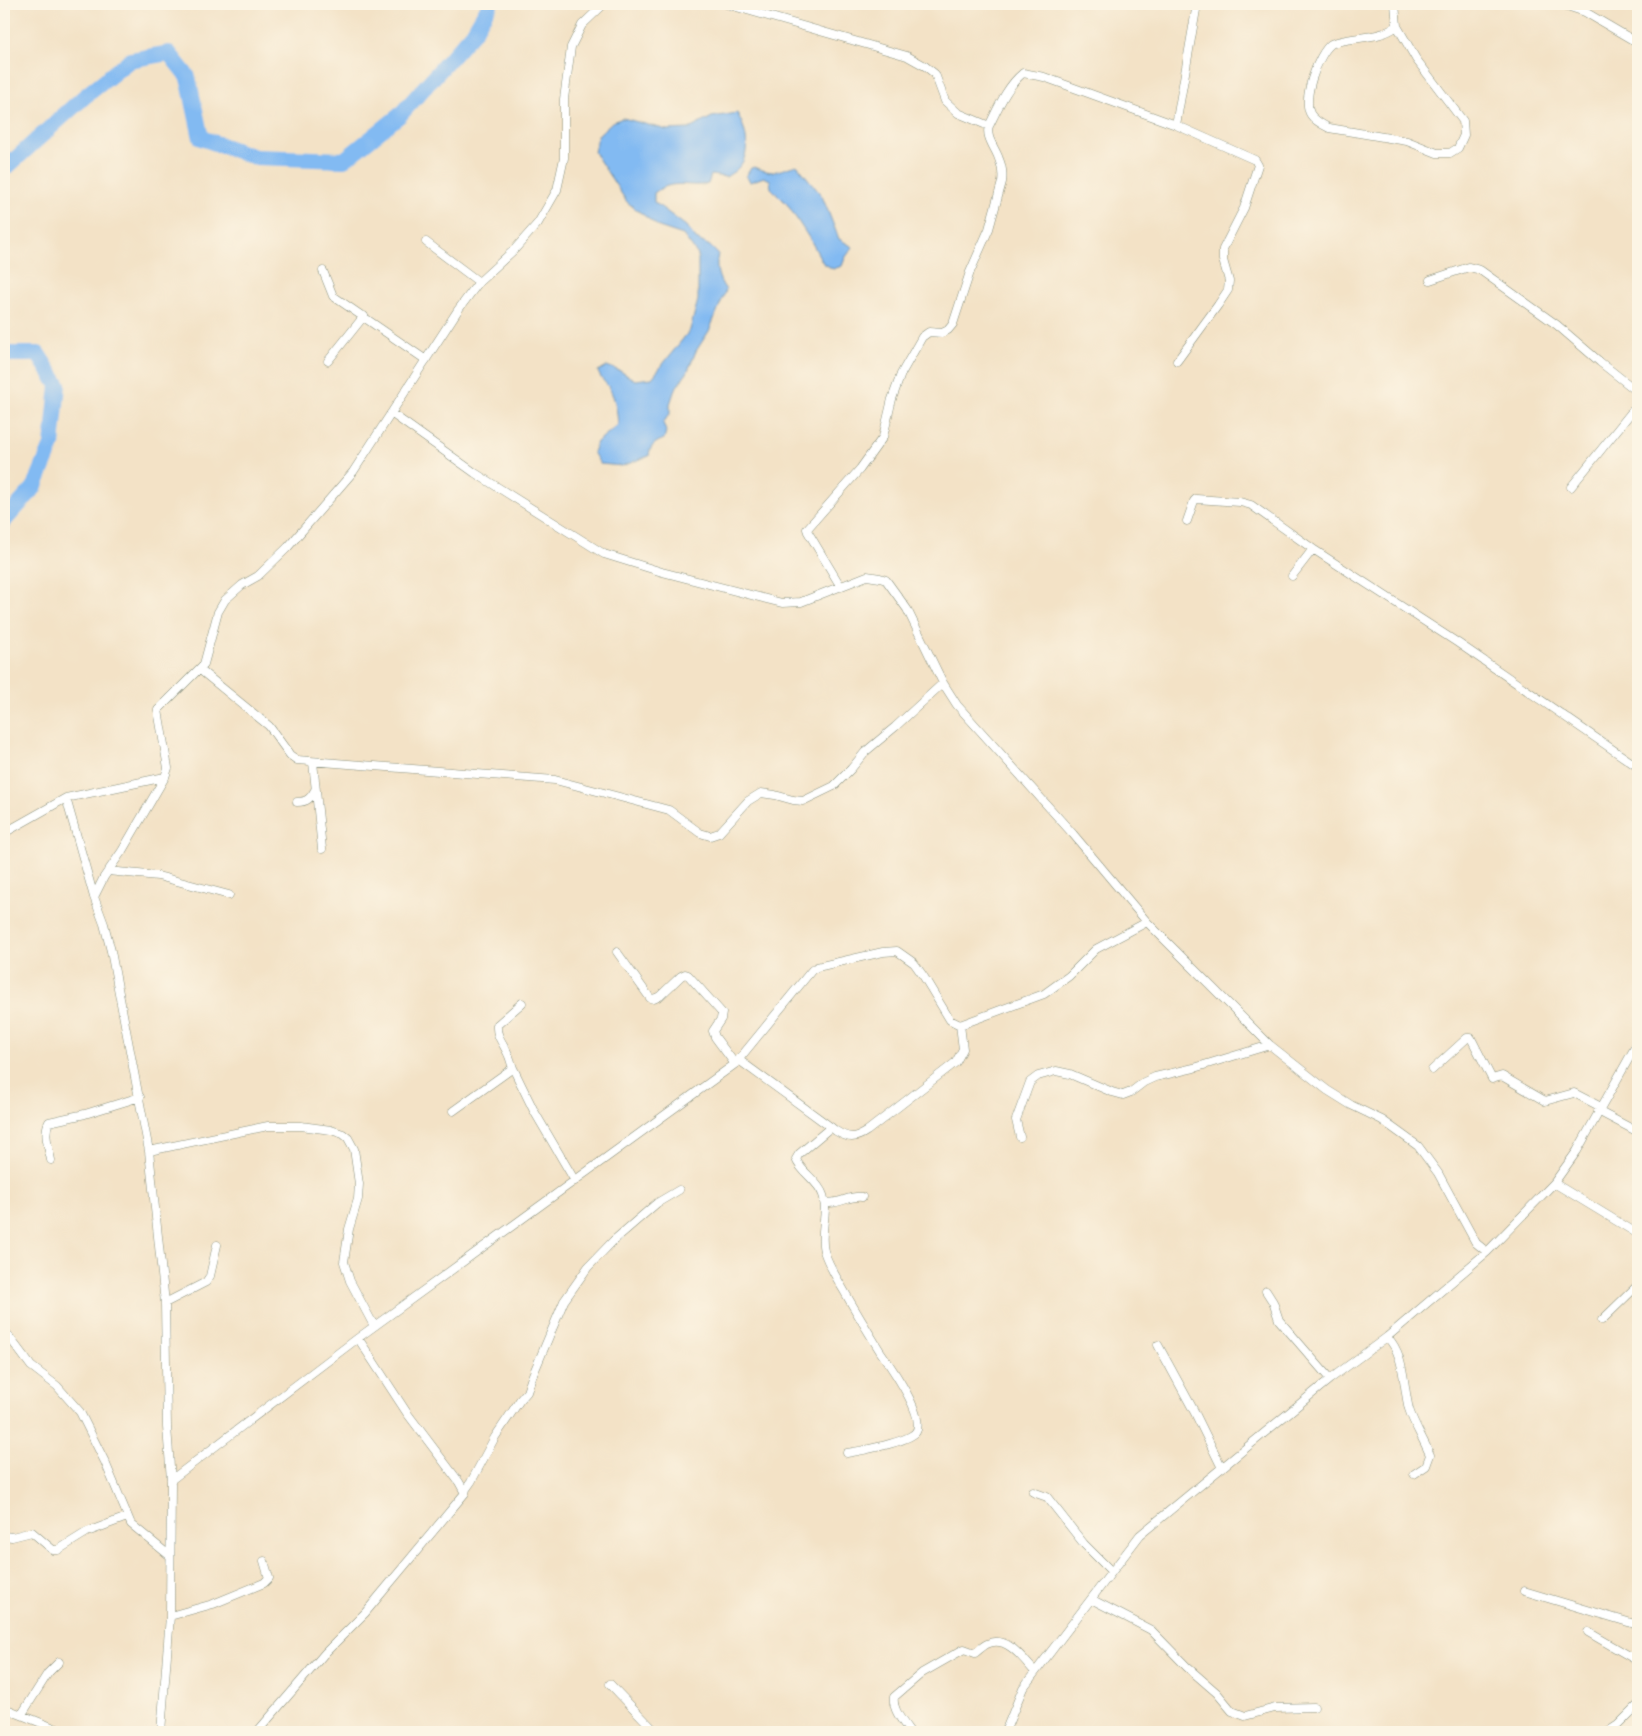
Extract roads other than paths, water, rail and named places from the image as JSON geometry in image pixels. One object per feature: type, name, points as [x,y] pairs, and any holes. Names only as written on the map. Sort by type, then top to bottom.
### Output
[{"type":"street","points":[[94,897],[165,777],[168,768],[158,710],[204,664],[216,621],[225,600],[242,585],[258,576],[288,547],[353,472],[458,310],[479,282],[538,223],[558,190],[564,158],[564,99],[571,47],[582,24],[604,4]]},
{"type":"street","points":[[726,4],[912,58],[935,74],[945,101],[951,108],[988,126]]},
{"type":"street","points":[[1176,126],[1198,4]]},
{"type":"street","points":[[1394,4],[1397,26],[1416,59],[1463,121],[1464,135],[1458,148],[1450,153],[1437,153],[1407,141],[1329,128],[1310,114],[1308,94],[1318,64],[1332,43],[1388,33],[1397,26]]},
{"type":"street","points":[[1561,4],[1585,8],[1638,43]]},
{"type":"street","points":[[841,587],[807,529],[860,469],[883,437],[892,399],[901,374],[922,337],[929,332],[942,333],[948,330],[955,318],[970,272],[989,230],[1002,182],[1003,175],[1000,160],[989,138],[988,126],[1010,87],[1016,78],[1023,73],[1044,77],[1176,126],[1255,160],[1258,165],[1244,208],[1222,253],[1229,281],[1228,290],[1177,361]]},
{"type":"street","points":[[426,242],[479,282]]},
{"type":"street","points":[[1430,280],[1469,267],[1480,270],[1556,325],[1638,392]]},
{"type":"street","points":[[323,271],[333,296],[426,360]]},
{"type":"street","points":[[328,361],[364,316]]},
{"type":"street","points":[[1571,487],[1638,404]]},
{"type":"street","points":[[391,413],[475,473],[584,543],[612,558],[782,603],[802,602],[867,576],[886,580],[907,610],[943,683],[957,705],[1072,834],[1147,922],[1270,1044],[1327,1090],[1351,1105],[1382,1120],[1418,1146],[1438,1173],[1476,1243],[1487,1252]]},
{"type":"street","points":[[1186,520],[1196,499],[1240,502],[1251,505],[1313,549],[1458,644],[1638,767]]},
{"type":"street","points":[[1292,576],[1313,549]]},
{"type":"street","points":[[199,669],[269,726],[293,759],[555,780],[669,810],[700,834],[710,836],[719,833],[748,801],[761,793],[803,801],[834,786],[865,752],[943,683]]},
{"type":"street","points":[[313,762],[322,849]]},
{"type":"street","points":[[4,833],[66,798],[165,777]]},
{"type":"street","points":[[297,802],[303,802],[311,798],[315,790]]},
{"type":"street","points":[[66,798],[111,951],[140,1098],[149,1151],[165,1303],[167,1418],[171,1480],[170,1616],[161,1732]]},
{"type":"street","points":[[108,871],[158,876],[229,896]]},
{"type":"street","points":[[171,1480],[374,1326],[737,1062],[812,970],[821,965],[883,952],[897,951],[914,963],[924,976],[950,1020],[960,1025],[1044,994],[1068,976],[1096,949],[1147,922]]},
{"type":"street","points":[[617,952],[650,998],[654,999],[660,996],[682,976],[688,975],[722,1013],[721,1019],[713,1031],[715,1037],[737,1062],[849,1138],[858,1137],[950,1067],[959,1058],[963,1049],[960,1025]]},
{"type":"street","points":[[522,1002],[498,1025],[497,1029],[500,1040],[507,1051],[513,1068],[534,1111],[574,1181]]},
{"type":"street","points":[[1432,1070],[1467,1038],[1471,1038],[1492,1079],[1502,1076],[1545,1101],[1574,1093],[1638,1132]]},
{"type":"street","points":[[1005,1732],[1023,1688],[1140,1535],[1330,1379],[1387,1337],[1487,1252],[1554,1183],[1577,1151],[1638,1042]]},
{"type":"street","points":[[1020,1137],[1016,1120],[1030,1082],[1038,1076],[1050,1072],[1062,1072],[1123,1095],[1154,1077],[1194,1068],[1270,1044]]},
{"type":"street","points":[[453,1111],[513,1068]]},
{"type":"street","points":[[51,1160],[46,1132],[49,1122],[140,1098]]},
{"type":"street","points":[[149,1151],[268,1126],[301,1126],[343,1134],[348,1138],[354,1149],[359,1184],[358,1199],[349,1229],[344,1262],[350,1281],[374,1326]]},
{"type":"street","points":[[831,1127],[796,1159],[800,1167],[823,1194],[822,1239],[827,1259],[865,1327],[898,1378],[912,1404],[917,1420],[917,1429],[910,1436],[889,1444],[847,1453]]},
{"type":"street","points":[[1554,1183],[1638,1234]]},
{"type":"street","points":[[257,1732],[324,1653],[377,1599],[465,1493],[495,1436],[527,1392],[564,1301],[588,1267],[613,1241],[657,1203],[678,1190]]},
{"type":"street","points":[[824,1202],[831,1204],[851,1196],[862,1197]]},
{"type":"street","points":[[165,1303],[206,1282],[210,1276],[217,1245]]},
{"type":"street","points":[[1602,1320],[1638,1285]]},
{"type":"street","points":[[1266,1291],[1279,1320],[1330,1379]]},
{"type":"street","points":[[4,1330],[30,1366],[57,1386],[80,1412],[105,1462],[131,1524],[170,1556]]},
{"type":"street","points":[[1387,1337],[1393,1343],[1402,1369],[1409,1408],[1430,1455],[1426,1466],[1414,1474]]},
{"type":"street","points":[[358,1338],[407,1413],[459,1482],[465,1493]]},
{"type":"street","points":[[1158,1345],[1222,1468]]},
{"type":"street","points":[[1033,1492],[1047,1497],[1084,1544],[1111,1571]]},
{"type":"street","points":[[4,1536],[12,1537],[32,1532],[53,1550],[58,1550],[87,1532],[127,1517]]},
{"type":"street","points":[[170,1616],[213,1604],[264,1583],[269,1578],[264,1560]]},
{"type":"street","points":[[1524,1591],[1638,1625]]},
{"type":"street","points":[[1090,1599],[1151,1630],[1187,1667],[1217,1693],[1234,1712],[1245,1716],[1275,1708],[1314,1707]]},
{"type":"street","points":[[1588,1632],[1638,1661]]},
{"type":"street","points":[[910,1732],[900,1719],[893,1700],[894,1697],[922,1673],[964,1649],[975,1653],[986,1644],[998,1642],[1014,1649],[1035,1672]]},
{"type":"street","points":[[22,1714],[48,1673],[59,1662]]},
{"type":"street","points":[[610,1684],[656,1732]]},
{"type":"street","points":[[1607,1732],[1618,1725],[1638,1705]]},
{"type":"street","points":[[4,1708],[64,1732]]},
{"type":"water","points":[[737,113],[743,126],[746,140],[743,161],[738,168],[726,177],[711,175],[708,184],[668,186],[654,193],[654,202],[686,226],[696,239],[710,246],[718,254],[718,273],[726,290],[709,331],[696,351],[687,373],[675,389],[670,404],[670,413],[663,423],[666,431],[664,439],[654,445],[650,450],[649,456],[622,466],[600,464],[593,452],[597,442],[618,425],[613,397],[598,371],[607,366],[635,380],[652,378],[690,330],[698,300],[698,255],[683,235],[659,227],[627,202],[594,152],[598,135],[612,122],[623,118],[667,130],[689,129],[712,117]]},
{"type":"water","points":[[797,165],[822,196],[839,239],[853,247],[842,266],[833,269],[823,263],[787,204],[771,188],[770,180],[764,177],[750,182],[746,176],[751,168],[755,167],[772,172]]},
{"type":"waterway","points":[[4,168],[84,97],[130,60],[169,53],[188,77],[201,138],[255,157],[344,160],[400,115],[473,33],[490,4]]},
{"type":"waterway","points":[[4,354],[38,354],[58,385],[52,445],[34,488],[4,521]]}]
